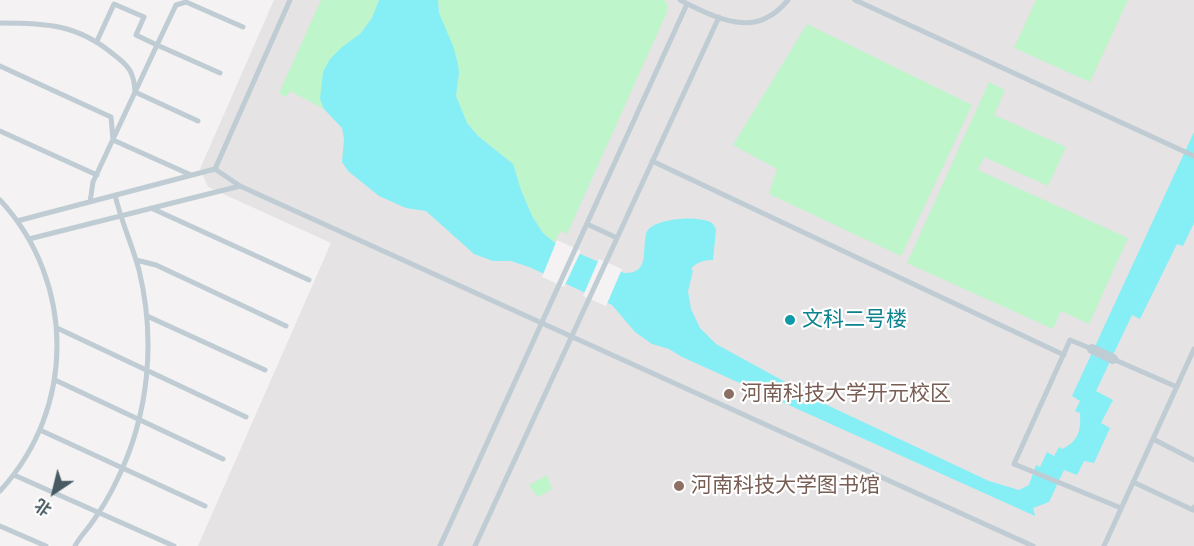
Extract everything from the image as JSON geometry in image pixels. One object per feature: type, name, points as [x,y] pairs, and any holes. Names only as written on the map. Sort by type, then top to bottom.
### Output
[{"type":"street","points":[[1092,350],[1113,359]]},
{"type":"lane","points":[[215,169],[291,0]]},
{"type":"lane","points":[[680,0],[719,17],[751,23],[765,20],[788,0]]},
{"type":"lane","points":[[855,0],[1194,156]]},
{"type":"lane","points":[[90,202],[93,182],[176,5],[186,2],[243,27]]},
{"type":"lane","points":[[97,41],[114,4],[144,17],[136,35],[220,73]]},
{"type":"lane","points":[[440,546],[687,4]]},
{"type":"lane","points":[[475,546],[719,17]]},
{"type":"lane","points":[[0,23],[34,23],[63,27],[97,41],[129,68],[134,76],[135,92]]},
{"type":"lane","points":[[0,66],[111,117],[113,140]]},
{"type":"lane","points":[[135,92],[198,121]]},
{"type":"lane","points":[[0,131],[97,175]]},
{"type":"lane","points":[[113,140],[191,175]]},
{"type":"lane","points":[[652,161],[1064,355]]},
{"type":"lane","points":[[17,221],[215,169],[240,186],[1034,546]]},
{"type":"lane","points":[[29,239],[240,186]]},
{"type":"lane","points":[[75,546],[99,512],[123,468],[139,420],[147,370],[147,315],[136,260],[115,195]]},
{"type":"lane","points":[[0,200],[29,239],[45,275],[57,328],[55,380],[48,408],[28,455],[0,491]]},
{"type":"lane","points":[[151,208],[309,280]]},
{"type":"lane","points":[[587,224],[617,238]]},
{"type":"lane","points":[[136,260],[156,265],[286,326]]},
{"type":"lane","points":[[147,315],[265,370]]},
{"type":"lane","points":[[57,328],[246,417]]},
{"type":"lane","points":[[1092,350],[1070,340],[1014,464],[1121,508]]},
{"type":"lane","points":[[1104,546],[1194,349]]},
{"type":"lane","points":[[1113,359],[1177,387]]},
{"type":"lane","points":[[55,380],[223,459]]},
{"type":"lane","points":[[40,430],[206,506]]},
{"type":"lane","points":[[1153,438],[1194,459]]},
{"type":"lane","points":[[14,475],[174,546]]},
{"type":"lane","points":[[1133,482],[1193,510],[1194,507]]},
{"type":"lane","points":[[0,526],[46,546]]},
{"type":"shaded area","name":"河南科技大学开元校区","points":[[274,0],[1194,0],[1194,546],[198,546],[331,243],[208,187],[200,169]]},
{"type":"green space","points":[[321,0],[379,0],[372,18],[360,34],[342,47],[320,99],[324,109],[290,91],[286,97],[279,93]]},
{"type":"green space","points":[[438,0],[664,0],[667,3],[667,12],[567,234],[560,231],[555,243],[543,233],[532,216],[513,164],[478,136],[460,110],[456,96],[459,73],[439,13]]},
{"type":"green space","points":[[1036,0],[1128,0],[1090,82],[1014,48]]},
{"type":"green space","points":[[807,24],[972,105],[901,256],[769,194],[777,169],[733,145]]},
{"type":"green space","points":[[989,82],[1005,90],[994,115],[1066,147],[1048,186],[984,157],[978,170],[1128,238],[1089,324],[1061,311],[1053,329],[907,263]]},
{"type":"green space","points":[[547,475],[552,489],[538,497],[529,485]]},
{"type":"water","points":[[379,0],[438,0],[439,13],[458,64],[456,96],[467,123],[478,136],[513,164],[532,216],[543,233],[555,243],[624,273],[632,272],[638,270],[641,265],[646,234],[654,225],[668,220],[685,219],[700,219],[709,222],[716,230],[713,260],[700,262],[691,269],[693,271],[688,291],[691,309],[700,328],[716,344],[829,406],[989,481],[1019,490],[1029,485],[1036,465],[1040,467],[1047,452],[1054,456],[1059,447],[1062,449],[1068,446],[1078,434],[1080,413],[1075,411],[1080,401],[1072,396],[1194,132],[1194,223],[1183,246],[1177,244],[1140,319],[1132,315],[1096,391],[1113,400],[1101,423],[1110,428],[1094,463],[1084,461],[1077,475],[1064,470],[1049,502],[1033,508],[1035,516],[682,357],[669,349],[652,344],[635,332],[612,305],[529,267],[511,261],[493,261],[474,254],[426,211],[406,208],[379,196],[348,171],[342,162],[344,139],[342,128],[324,109],[320,99],[323,72],[330,59],[360,34],[372,18]]},
{"type":"pier","points":[[557,240],[581,251],[564,287],[542,277]]},
{"type":"pier","points":[[599,259],[622,269],[606,306],[583,296]]},
{"type":"place","name":"文科二号楼","points":[[790,320]]},
{"type":"place","name":"河南科技大学开元校区","points":[[729,394]]},
{"type":"place","name":"河南科技大学图书馆","points":[[679,486]]}]
